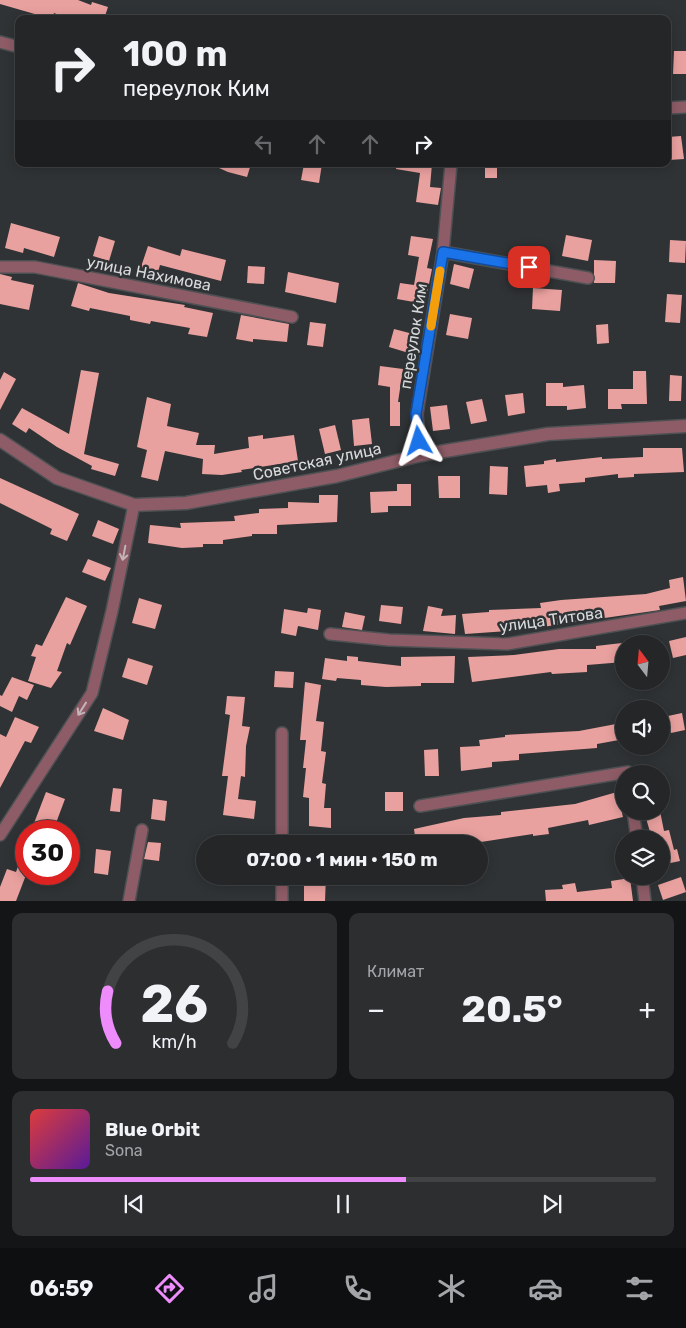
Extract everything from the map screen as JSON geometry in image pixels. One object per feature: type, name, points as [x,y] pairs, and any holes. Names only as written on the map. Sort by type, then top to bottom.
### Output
[{"type":"street","points":[[0,42],[15,46]]},
{"type":"street","points":[[671,108],[686,107]]},
{"type":"street","name":"переулок Ким","points":[[420,455],[416,414],[443,252],[451,167]]},
{"type":"street","points":[[443,252],[588,278]]},
{"type":"street","name":"улица Нахимова","points":[[0,267],[35,267],[292,317]]},
{"type":"street","name":"Советская улица","points":[[0,440],[57,478],[134,505],[186,503],[337,476],[420,455],[548,434],[686,426]]},
{"type":"street","points":[[0,835],[92,693],[112,611],[134,505]]},
{"type":"street","name":"улица Титова","points":[[330,634],[389,640],[507,644],[686,613]]},
{"type":"street","points":[[282,733],[282,835]]},
{"type":"street","points":[[420,806],[615,774]]},
{"type":"street","points":[[129,900],[142,830]]},
{"type":"street","points":[[282,885],[282,900]]},
{"type":"street","points":[[643,885],[645,900]]},
{"type":"building","points":[[0,0],[78,0],[91,5],[92,2],[108,7],[105,15],[59,15],[54,13],[53,15],[38,15],[0,4]]},
{"type":"building","points":[[674,51],[686,51],[686,74],[673,74]]},
{"type":"building","points":[[681,136],[684,159],[671,160],[671,137]]},
{"type":"building","points":[[217,167],[250,167],[247,177]]},
{"type":"building","points":[[303,167],[322,167],[319,183],[301,180]]},
{"type":"building","points":[[396,167],[432,167],[430,187],[441,188],[438,205],[416,202],[420,173],[396,169]]},
{"type":"building","points":[[485,167],[497,167],[497,178],[485,178]]},
{"type":"building","points":[[11,223],[60,237],[54,257],[24,248],[23,253],[5,248]]},
{"type":"building","points":[[566,235],[592,240],[588,261],[562,256]]},
{"type":"building","points":[[99,236],[115,241],[109,261],[93,256]]},
{"type":"building","points":[[411,236],[433,239],[427,268],[432,269],[425,304],[397,299],[400,283],[414,285],[419,257],[408,255]]},
{"type":"building","points":[[670,240],[686,241],[685,263],[669,262]]},
{"type":"building","points":[[148,246],[180,256],[182,249],[226,260],[221,281],[160,265],[158,272],[141,267]]},
{"type":"building","points":[[594,260],[616,261],[615,283],[594,283]]},
{"type":"building","points":[[454,264],[474,269],[469,289],[450,284]]},
{"type":"building","points":[[248,266],[265,267],[264,284],[247,283]]},
{"type":"building","points":[[288,272],[339,283],[336,303],[285,292]]},
{"type":"building","points":[[0,274],[12,277],[11,280],[34,285],[29,310],[0,304]]},
{"type":"building","points":[[78,283],[109,293],[185,305],[184,307],[213,313],[207,337],[188,334],[190,328],[151,321],[150,324],[130,320],[130,316],[90,308],[89,311],[71,306]]},
{"type":"building","points":[[533,288],[562,290],[560,311],[532,309]]},
{"type":"building","points":[[667,294],[682,295],[680,323],[665,322]]},
{"type":"building","points":[[450,314],[472,318],[468,339],[446,335]]},
{"type":"building","points":[[241,315],[289,324],[287,342],[253,339],[253,342],[236,339]]},
{"type":"building","points":[[310,322],[326,324],[323,347],[307,345]]},
{"type":"building","points":[[608,324],[609,343],[597,344],[596,325]]},
{"type":"building","points":[[394,329],[417,335],[412,354],[389,347]]},
{"type":"building","points":[[380,366],[403,369],[398,402],[400,402],[400,426],[390,426],[390,387],[378,385]]},
{"type":"building","points":[[81,370],[99,373],[84,454],[119,464],[115,476],[91,469],[92,466],[57,447],[29,428],[26,433],[12,424],[22,408],[69,434]]},
{"type":"building","points":[[633,371],[646,371],[647,404],[621,404],[622,409],[608,409],[608,389],[633,389]]},
{"type":"building","points":[[4,372],[16,379],[0,410],[0,380]]},
{"type":"building","points":[[670,375],[682,376],[681,401],[669,401]]},
{"type":"building","points":[[546,383],[563,383],[563,387],[584,385],[586,408],[567,410],[567,406],[546,406]]},
{"type":"building","points":[[523,393],[525,413],[508,416],[505,395]]},
{"type":"building","points":[[147,397],[171,404],[167,426],[199,433],[196,445],[215,445],[214,454],[249,448],[248,437],[263,435],[263,439],[294,435],[298,461],[222,475],[202,474],[203,459],[165,451],[158,481],[141,477],[147,450],[137,447]]},
{"type":"building","points":[[482,399],[487,421],[471,424],[466,402]]},
{"type":"building","points":[[447,405],[450,429],[433,431],[430,407]]},
{"type":"building","points":[[369,418],[372,444],[354,446],[352,420]]},
{"type":"building","points":[[335,425],[341,450],[325,454],[319,429]]},
{"type":"building","points":[[643,448],[682,448],[684,472],[634,474],[634,477],[618,478],[618,474],[585,478],[585,482],[559,484],[560,491],[548,493],[547,485],[526,487],[524,466],[544,464],[544,461],[556,459],[556,462],[602,457],[602,459],[643,457]]},
{"type":"building","points":[[490,466],[508,467],[507,495],[489,494]]},
{"type":"building","points":[[438,476],[460,476],[460,498],[439,498]]},
{"type":"building","points":[[0,478],[79,514],[67,541],[50,534],[52,529],[0,503]]},
{"type":"building","points":[[397,484],[411,484],[411,506],[388,506],[388,512],[371,513],[370,492],[397,491]]},
{"type":"building","points":[[319,495],[338,495],[337,522],[277,525],[277,534],[252,534],[252,536],[223,540],[223,544],[203,544],[203,547],[182,548],[148,543],[150,525],[181,528],[180,523],[235,521],[234,516],[259,513],[259,509],[288,508],[288,502],[319,503]]},
{"type":"building","points":[[98,520],[119,529],[113,544],[92,536]]},
{"type":"building","points":[[88,559],[111,568],[105,581],[82,572]]},
{"type":"building","points":[[683,577],[686,601],[659,606],[660,610],[542,627],[465,634],[462,614],[489,612],[489,610],[541,608],[540,603],[561,600],[646,594],[670,588],[669,580]]},
{"type":"building","points":[[66,597],[87,606],[70,645],[67,643],[57,671],[62,672],[51,688],[28,681],[36,657],[31,656],[36,644],[42,646]]},
{"type":"building","points":[[139,598],[162,605],[155,629],[132,623]]},
{"type":"building","points":[[381,605],[403,607],[401,624],[379,621]]},
{"type":"building","points":[[428,606],[443,609],[441,616],[456,615],[455,634],[423,631]]},
{"type":"building","points":[[308,608],[321,610],[318,630],[298,626],[296,636],[281,633],[284,609],[307,613]]},
{"type":"building","points":[[345,612],[365,616],[362,630],[342,627]]},
{"type":"building","points":[[686,637],[686,655],[673,658],[670,641]]},
{"type":"building","points":[[615,644],[615,663],[587,665],[587,672],[552,674],[551,672],[472,682],[468,657],[514,655],[559,649],[596,649],[596,646]]},
{"type":"building","points":[[347,656],[358,657],[358,661],[401,666],[401,657],[455,656],[454,683],[421,683],[421,686],[386,687],[361,685],[361,680],[337,678],[336,681],[322,679],[325,658],[347,661]]},
{"type":"building","points":[[128,658],[153,666],[147,685],[122,677]]},
{"type":"building","points":[[275,671],[294,672],[293,688],[274,687]]},
{"type":"building","points":[[12,677],[34,685],[27,700],[19,696],[12,712],[0,706],[0,695],[2,696]]},
{"type":"building","points":[[305,682],[321,685],[316,721],[324,722],[321,751],[326,752],[322,783],[326,784],[324,808],[331,808],[331,828],[309,826],[309,798],[303,797],[306,768],[303,768],[306,740],[300,740]]},
{"type":"building","points":[[227,696],[245,697],[242,726],[250,727],[246,746],[245,777],[241,776],[238,799],[256,801],[254,819],[223,815],[228,776],[222,776],[230,715],[225,714]]},
{"type":"building","points":[[103,708],[129,720],[123,740],[94,731]]},
{"type":"building","points":[[682,713],[685,730],[671,733],[670,716]]},
{"type":"building","points":[[15,717],[39,727],[31,743],[25,741],[0,788],[0,734],[6,737]]},
{"type":"building","points":[[615,724],[615,741],[597,744],[597,748],[519,754],[519,760],[492,762],[492,767],[461,771],[460,747],[480,746],[479,740],[505,737],[505,735],[579,731]]},
{"type":"building","points":[[438,749],[439,776],[425,776],[424,750]]},
{"type":"building","points":[[113,788],[122,789],[120,812],[110,811]]},
{"type":"building","points":[[46,792],[65,799],[57,820],[35,820]]},
{"type":"building","points":[[385,792],[403,792],[403,811],[385,811]]},
{"type":"building","points":[[615,793],[615,819],[589,825],[588,820],[548,828],[549,834],[533,836],[533,834],[488,841],[488,835],[415,835],[414,829],[464,818],[501,815],[501,812],[575,804]]},
{"type":"building","points":[[153,799],[167,801],[165,821],[151,819]]},
{"type":"building","points":[[647,820],[662,820],[664,830],[649,830]]},
{"type":"building","points":[[670,834],[674,850],[677,849],[680,861],[670,863]]},
{"type":"building","points":[[148,842],[161,843],[159,861],[144,859]]},
{"type":"building","points":[[96,849],[111,851],[108,875],[94,873]]},
{"type":"building","points":[[7,869],[15,872],[15,885],[22,885],[16,901],[0,901],[0,887]]},
{"type":"building","points":[[681,877],[686,892],[663,900],[658,885],[670,885],[670,881]]},
{"type":"building","points":[[615,880],[615,885],[631,885],[633,901],[546,901],[545,890],[563,889],[562,885],[575,883],[577,892],[612,888],[611,881]]},
{"type":"building","points":[[304,885],[326,885],[325,901],[304,901]]},
{"type":"slow traffic","points":[[431,326],[440,271]]},
{"type":"route","points":[[419,441],[416,414],[443,252],[529,267]]}]
